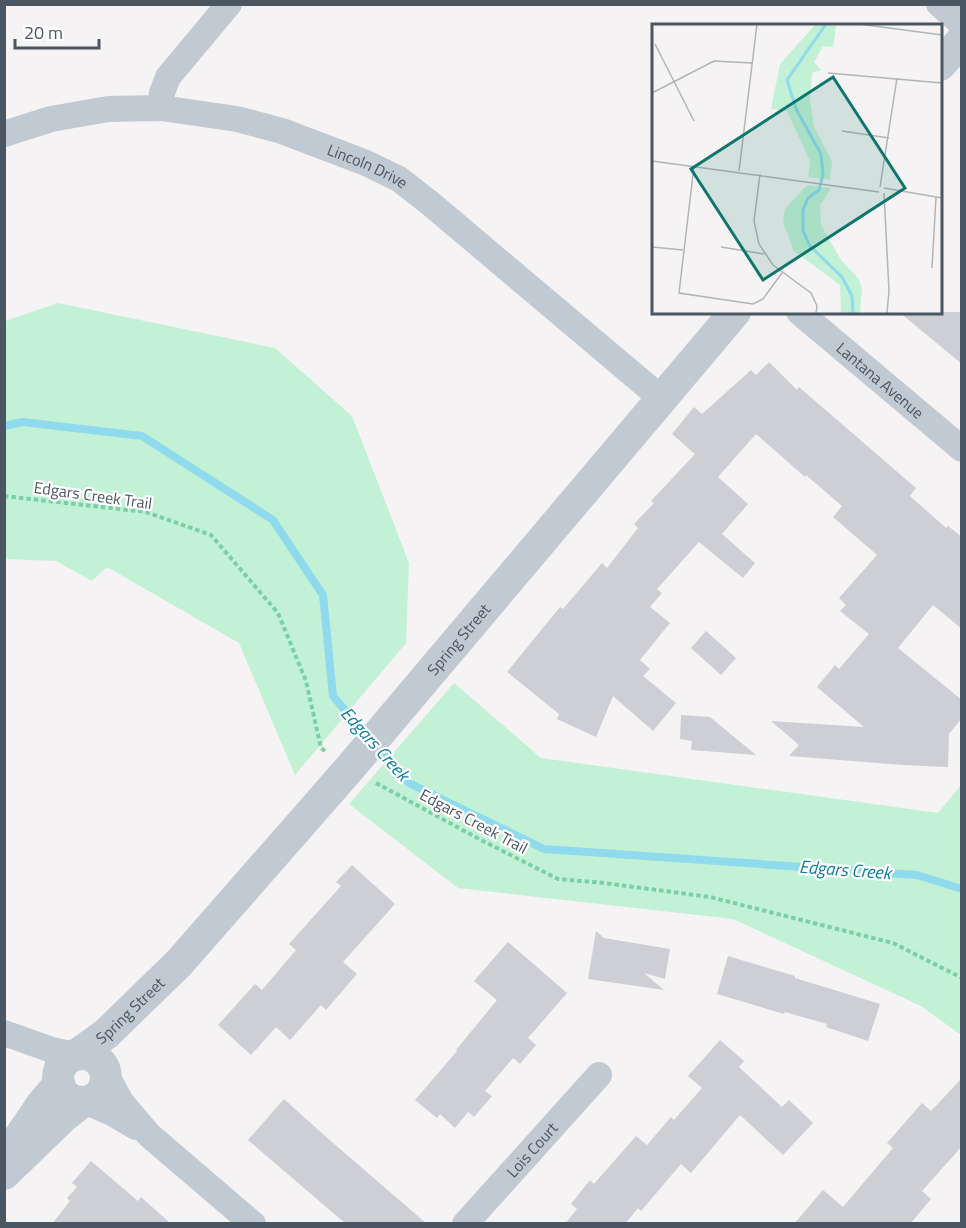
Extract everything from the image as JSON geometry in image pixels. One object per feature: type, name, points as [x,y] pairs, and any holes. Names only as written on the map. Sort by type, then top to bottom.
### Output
[{"type":"street","points":[[161,108],[162,93],[168,78],[229,4]]},
{"type":"street","points":[[939,4],[962,24]]},
{"type":"street","points":[[942,63],[962,40]]},
{"type":"street","name":"Lincoln Drive","points":[[4,134],[51,119],[108,109],[161,108],[237,119],[282,131],[366,163],[399,179],[431,204],[662,399]]},
{"type":"street","name":"Spring Street","points":[[4,1159],[42,1104],[73,1079],[106,1034],[179,963],[349,769],[733,314]]},
{"type":"street","name":"Lantana Avenue","points":[[801,314],[962,449]]},
{"type":"street","name":"Spring Street","points":[[106,1074],[121,1047],[179,963]]},
{"type":"street","points":[[4,1033],[42,1063],[73,1079],[112,1113],[149,1135]]},
{"type":"street","points":[[73,1079],[85,1053],[98,1059],[121,1102],[149,1135],[253,1224]]},
{"type":"street","name":"Lois Court","points":[[465,1224],[599,1075]]},
{"type":"street","name":"Spring Street","points":[[4,1174],[63,1118],[73,1079]]},
{"type":"path","name":"Edgars Creek Trail","points":[[4,496],[146,512],[211,535],[278,613],[306,681],[321,748],[368,783],[377,783],[558,879],[604,882],[710,897],[893,943],[962,978]]},
{"type":"green space","points":[[58,303],[275,348],[352,416],[409,563],[406,643],[295,775],[239,643],[107,567],[92,581],[56,561],[5,559],[5,321]]},
{"type":"green space","points":[[454,683],[541,758],[938,813],[961,785],[961,1035],[921,1006],[733,919],[458,888],[349,804]]},
{"type":"building","points":[[962,312],[962,364],[901,314]]},
{"type":"building","points":[[769,362],[797,390],[799,387],[916,488],[910,496],[946,528],[948,526],[962,537],[962,629],[933,605],[898,648],[962,700],[962,718],[949,734],[948,767],[789,756],[799,745],[771,721],[864,727],[817,687],[835,665],[839,669],[869,634],[840,611],[846,605],[839,598],[877,555],[833,517],[842,506],[756,434],[718,477],[748,504],[722,534],[755,563],[743,578],[699,542],[657,589],[662,593],[650,607],[670,623],[640,660],[650,669],[643,676],[676,703],[653,731],[613,696],[596,737],[557,719],[559,714],[507,672],[560,607],[563,609],[602,563],[607,568],[638,528],[634,524],[654,503],[651,501],[695,454],[672,434],[694,407],[702,414],[751,370],[756,375]]},
{"type":"building","points":[[706,631],[736,658],[721,675],[691,648]]},
{"type":"building","points":[[681,715],[710,717],[756,755],[691,750],[692,741],[680,739]]},
{"type":"building","points":[[352,865],[395,904],[343,962],[357,974],[326,1010],[321,1005],[290,1040],[276,1027],[251,1055],[218,1025],[255,984],[262,990],[296,950],[289,944],[341,886],[336,882]]},
{"type":"building","points":[[596,931],[604,938],[670,949],[665,979],[644,973],[664,990],[588,979]]},
{"type":"building","points":[[508,942],[567,993],[528,1038],[536,1045],[520,1064],[513,1058],[485,1091],[492,1096],[474,1117],[468,1112],[455,1128],[440,1114],[437,1118],[415,1100],[497,1000],[474,981]]},
{"type":"building","points":[[728,956],[880,1004],[868,1041],[826,1027],[827,1024],[717,994]]},
{"type":"building","points":[[720,1040],[744,1061],[739,1067],[782,1107],[789,1100],[813,1123],[783,1155],[740,1115],[691,1173],[681,1164],[641,1211],[638,1208],[625,1224],[565,1224],[577,1209],[571,1204],[590,1180],[594,1184],[636,1136],[647,1145],[671,1117],[674,1120],[702,1088],[688,1076]]},
{"type":"building","points":[[962,1078],[962,1146],[922,1191],[931,1199],[910,1224],[794,1224],[823,1190],[843,1207],[893,1148],[887,1143],[922,1103],[931,1111]]},
{"type":"building","points":[[284,1099],[427,1224],[346,1224],[248,1140]]},
{"type":"building","points":[[91,1161],[138,1201],[141,1197],[171,1224],[52,1224],[70,1201],[67,1198],[77,1187],[72,1183]]},
{"type":"waterway","name":"Edgars Creek","points":[[4,426],[23,422],[142,436],[273,520],[323,595],[333,696],[367,736]]},
{"type":"waterway","name":"Edgars Creek","points":[[376,746],[409,783],[544,849],[917,875],[962,889]]}]
